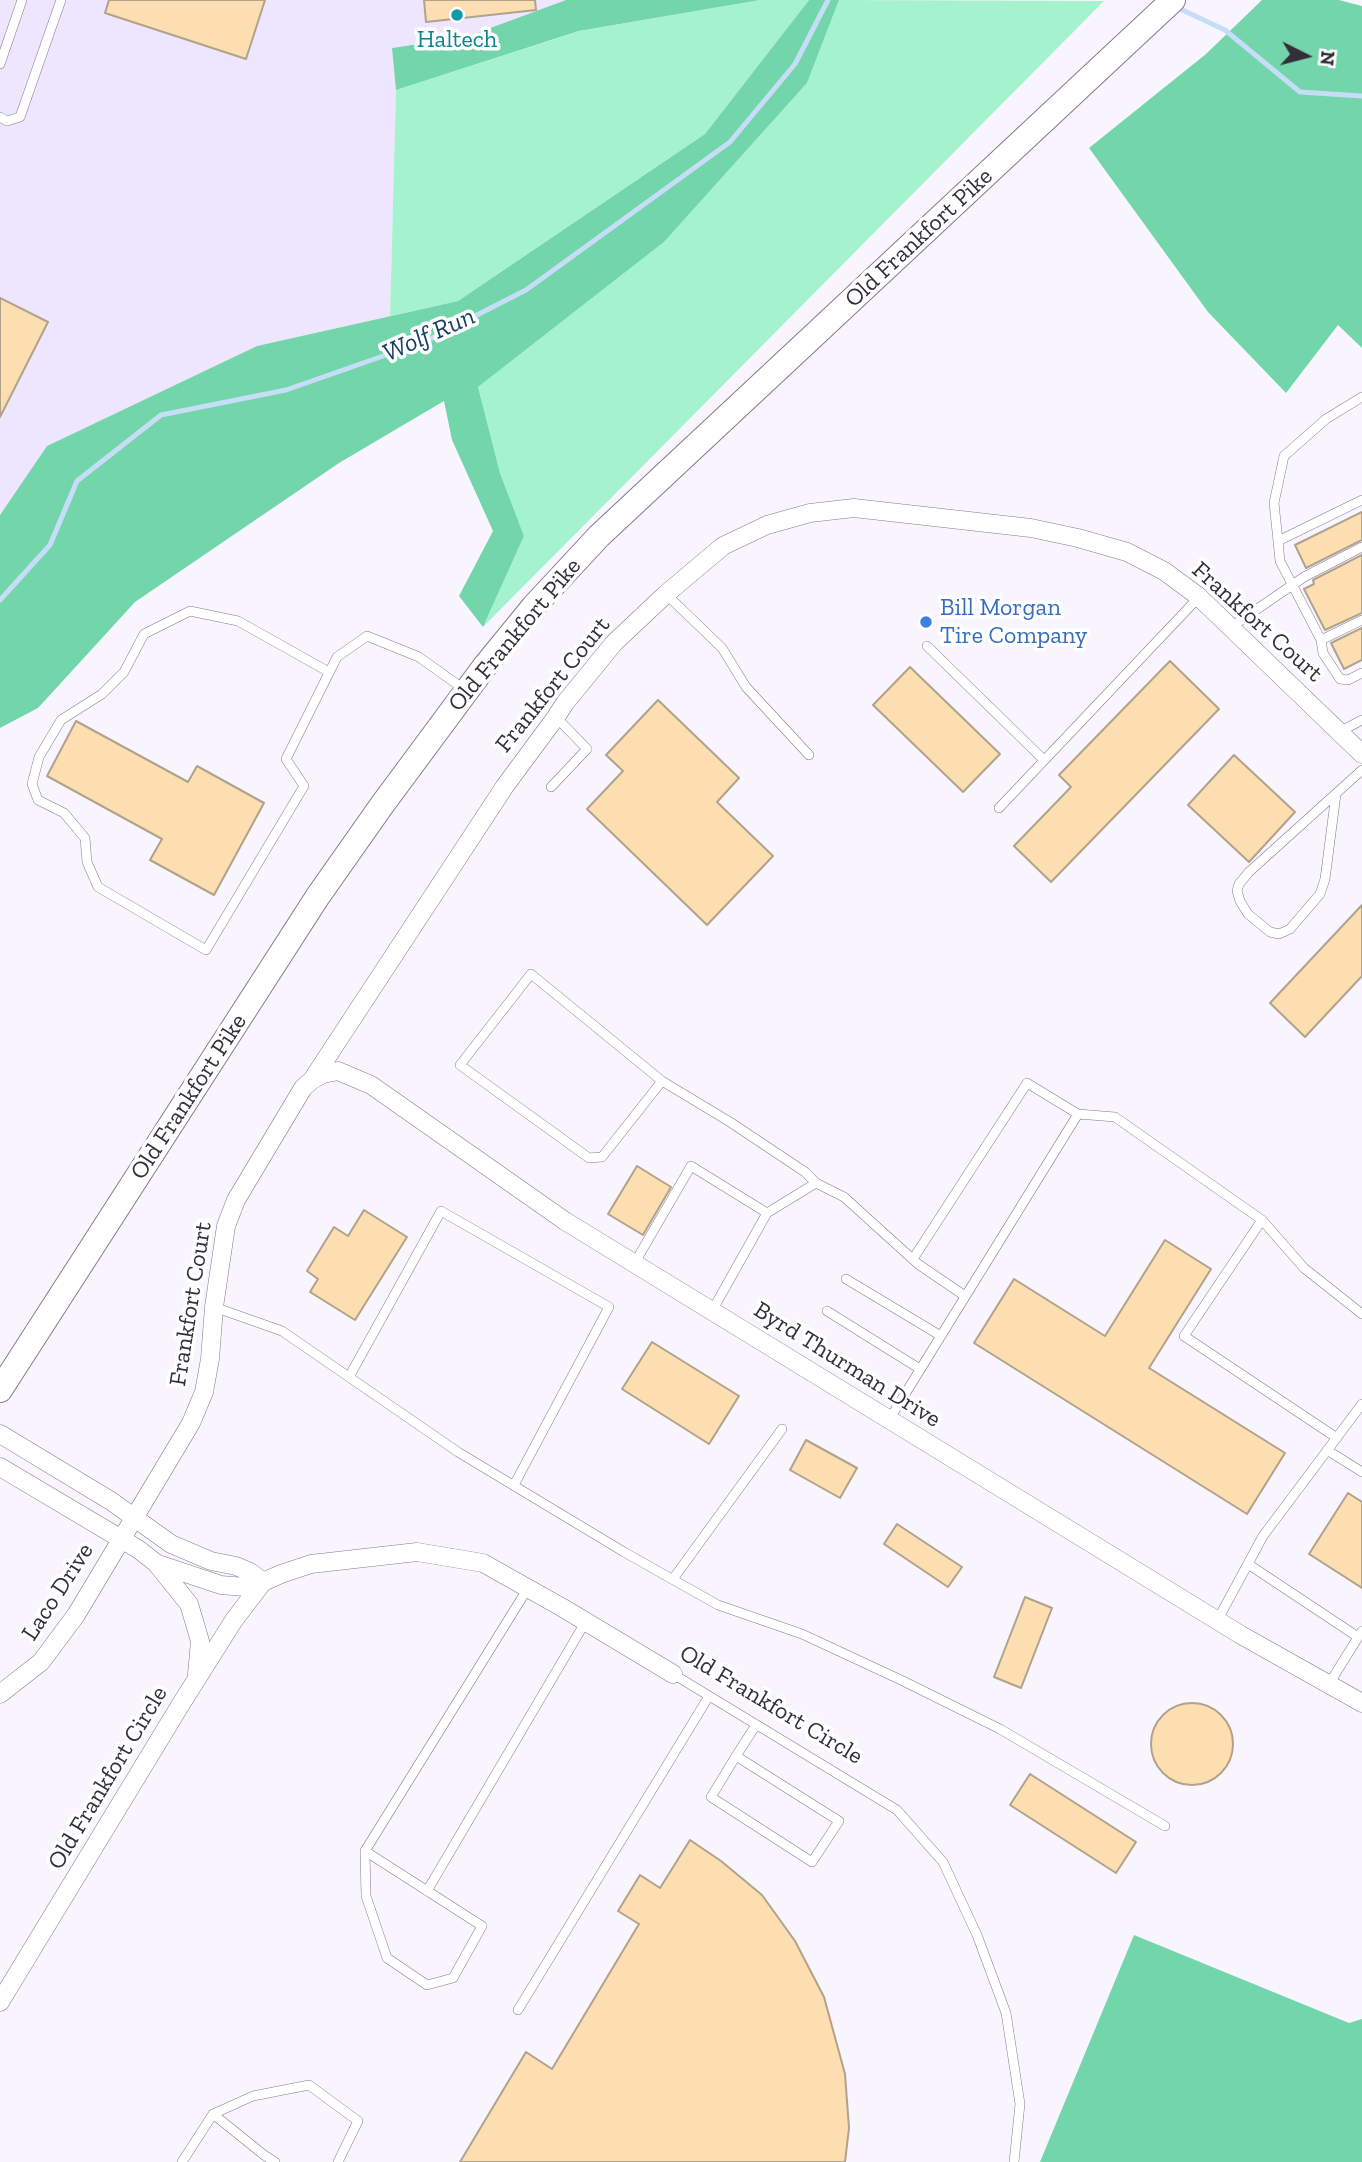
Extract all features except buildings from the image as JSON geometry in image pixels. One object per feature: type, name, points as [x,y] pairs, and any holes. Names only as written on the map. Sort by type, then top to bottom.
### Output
[{"type":"main road","name":"Old Frankfort Pike","points":[[0,1390],[318,897],[466,691],[534,606],[599,537],[1173,0]]},
{"type":"street","name":"Frankfort Court","points":[[121,1539],[191,1423],[204,1392],[226,1226],[236,1200],[303,1088],[312,1080],[505,786],[565,702],[614,643],[666,594],[723,547],[767,525],[810,513],[854,508],[1031,528],[1127,552],[1164,572],[1199,597],[1362,754]]},
{"type":"street","name":"Byrd Thurman Drive","points":[[312,1080],[338,1071],[371,1085],[565,1221],[1217,1621],[1362,1703]]},
{"type":"street","points":[[0,1434],[111,1501],[171,1544],[211,1561],[243,1569],[263,1582]]},
{"type":"street","points":[[0,1467],[156,1563],[189,1604],[200,1641],[197,1679]]},
{"type":"street","name":"Laco Drive","points":[[0,1694],[41,1662],[76,1615],[121,1539]]},
{"type":"street","name":"Old Frankfort Circle","points":[[156,1563],[221,1585],[245,1587],[311,1564],[417,1552],[483,1563],[673,1674]]},
{"type":"street","name":"Old Frankfort Circle","points":[[0,2003],[197,1679],[234,1620],[263,1582]]},
{"type":"lane","points":[[0,64],[22,0]]},
{"type":"lane","points":[[0,117],[7,121],[20,117],[61,0]]},
{"type":"lane","points":[[1362,397],[1326,419],[1284,456],[1274,503],[1280,561],[1321,640],[1323,653],[1340,679],[1348,680],[1362,673]]},
{"type":"lane","points":[[1278,541],[1362,500]]},
{"type":"lane","points":[[1231,628],[1291,585],[1362,547]]},
{"type":"lane","points":[[666,594],[722,648],[746,687],[809,755]]},
{"type":"lane","points":[[999,808],[1199,597]]},
{"type":"lane","points":[[329,672],[238,621],[190,611],[144,634],[124,671],[102,694],[61,720],[39,757],[32,784],[37,800],[64,813],[85,838],[87,862],[98,887],[205,950],[304,786],[286,758],[337,657],[367,636],[419,657],[466,691]]},
{"type":"lane","points":[[1321,640],[1362,620]]},
{"type":"lane","points":[[927,646],[1044,760]]},
{"type":"lane","points":[[551,787],[587,749],[556,717]]},
{"type":"lane","points":[[1339,732],[1362,720]]},
{"type":"lane","points":[[1336,794],[1325,879],[1320,894],[1290,929],[1279,934],[1270,932],[1248,914],[1237,891],[1239,884],[1336,794],[1362,770]]},
{"type":"lane","points":[[662,1082],[602,1157],[589,1158],[460,1065],[531,974],[662,1082],[711,1109],[805,1172],[816,1183],[844,1197],[913,1259],[965,1296]]},
{"type":"lane","points":[[913,1259],[1027,1083],[1078,1114],[1115,1117],[1262,1220],[1304,1268],[1362,1314]]},
{"type":"lane","points":[[889,1420],[1078,1114]]},
{"type":"lane","points":[[634,1264],[691,1166],[767,1213]]},
{"type":"lane","points":[[712,1311],[767,1213],[816,1183]]},
{"type":"lane","points":[[349,1377],[441,1211],[609,1307],[514,1485]]},
{"type":"lane","points":[[1262,1220],[1184,1336],[1337,1438]]},
{"type":"lane","points":[[846,1279],[941,1336]]},
{"type":"lane","points":[[214,1307],[282,1331],[458,1452],[718,1605],[802,1634],[901,1680],[1000,1729],[1165,1826]]},
{"type":"lane","points":[[827,1311],[920,1369]]},
{"type":"lane","points":[[1217,1621],[1263,1536],[1362,1404]]},
{"type":"lane","points":[[673,1579],[782,1429]]},
{"type":"lane","points":[[1327,1450],[1362,1472]]},
{"type":"lane","points":[[1248,1564],[1360,1634],[1329,1685]]},
{"type":"lane","points":[[365,1851],[482,1926],[453,1978],[427,1985],[387,1958],[366,1896],[365,1851],[528,1588]]},
{"type":"lane","points":[[427,1891],[586,1622]]},
{"type":"lane","name":"Old Frankfort Circle","points":[[673,1674],[897,1810],[943,1862],[977,1935],[1006,2013],[1020,2104],[1014,2162]]},
{"type":"lane","points":[[517,2010],[709,1696]]},
{"type":"lane","points":[[736,1756],[839,1821],[812,1862],[711,1797],[736,1756],[756,1725]]},
{"type":"lane","points":[[183,2162],[213,2114],[253,2096],[309,2085],[358,2122],[338,2162]]},
{"type":"lane","points":[[213,2114],[262,2159],[275,2162]]},
{"type":"shaded area","points":[[0,0],[566,0],[466,37],[392,48],[396,90],[390,316],[257,346],[47,446],[0,515]]},
{"type":"green space","points":[[566,0],[760,0],[579,31],[396,90],[392,48],[466,37]]},
{"type":"green space","points":[[760,0],[809,0],[705,134],[458,301],[390,316],[396,90],[580,31]]},
{"type":"green space","points":[[809,0],[839,0],[807,83],[664,242],[478,387],[500,473],[524,536],[483,627],[459,596],[493,531],[452,440],[444,401],[339,463],[135,602],[38,708],[0,728],[0,515],[47,446],[257,346],[458,301],[705,134]]},
{"type":"green space","points":[[839,0],[1104,1],[483,627],[524,536],[500,473],[478,387],[664,242],[807,83]]},
{"type":"green space","points":[[1262,0],[1339,0],[1362,6],[1362,348],[1338,325],[1286,393],[1208,312],[1089,148],[1206,54]]},
{"type":"green space","points":[[1134,1935],[1349,2023],[1362,2019],[1362,2162],[1040,2162]]},
{"type":"waterway","name":"Wolf Run","points":[[0,600],[50,545],[77,481],[161,415],[286,390],[426,341],[526,290],[730,142],[795,64],[828,0]]},
{"type":"waterway","name":"Wolf Run","points":[[1176,7],[1225,30],[1300,92],[1362,96]]},
{"type":"place","name":"Haltech","points":[[457,15]]},
{"type":"place","name":"Bill Morgan Tire Company","points":[[926,622]]}]
